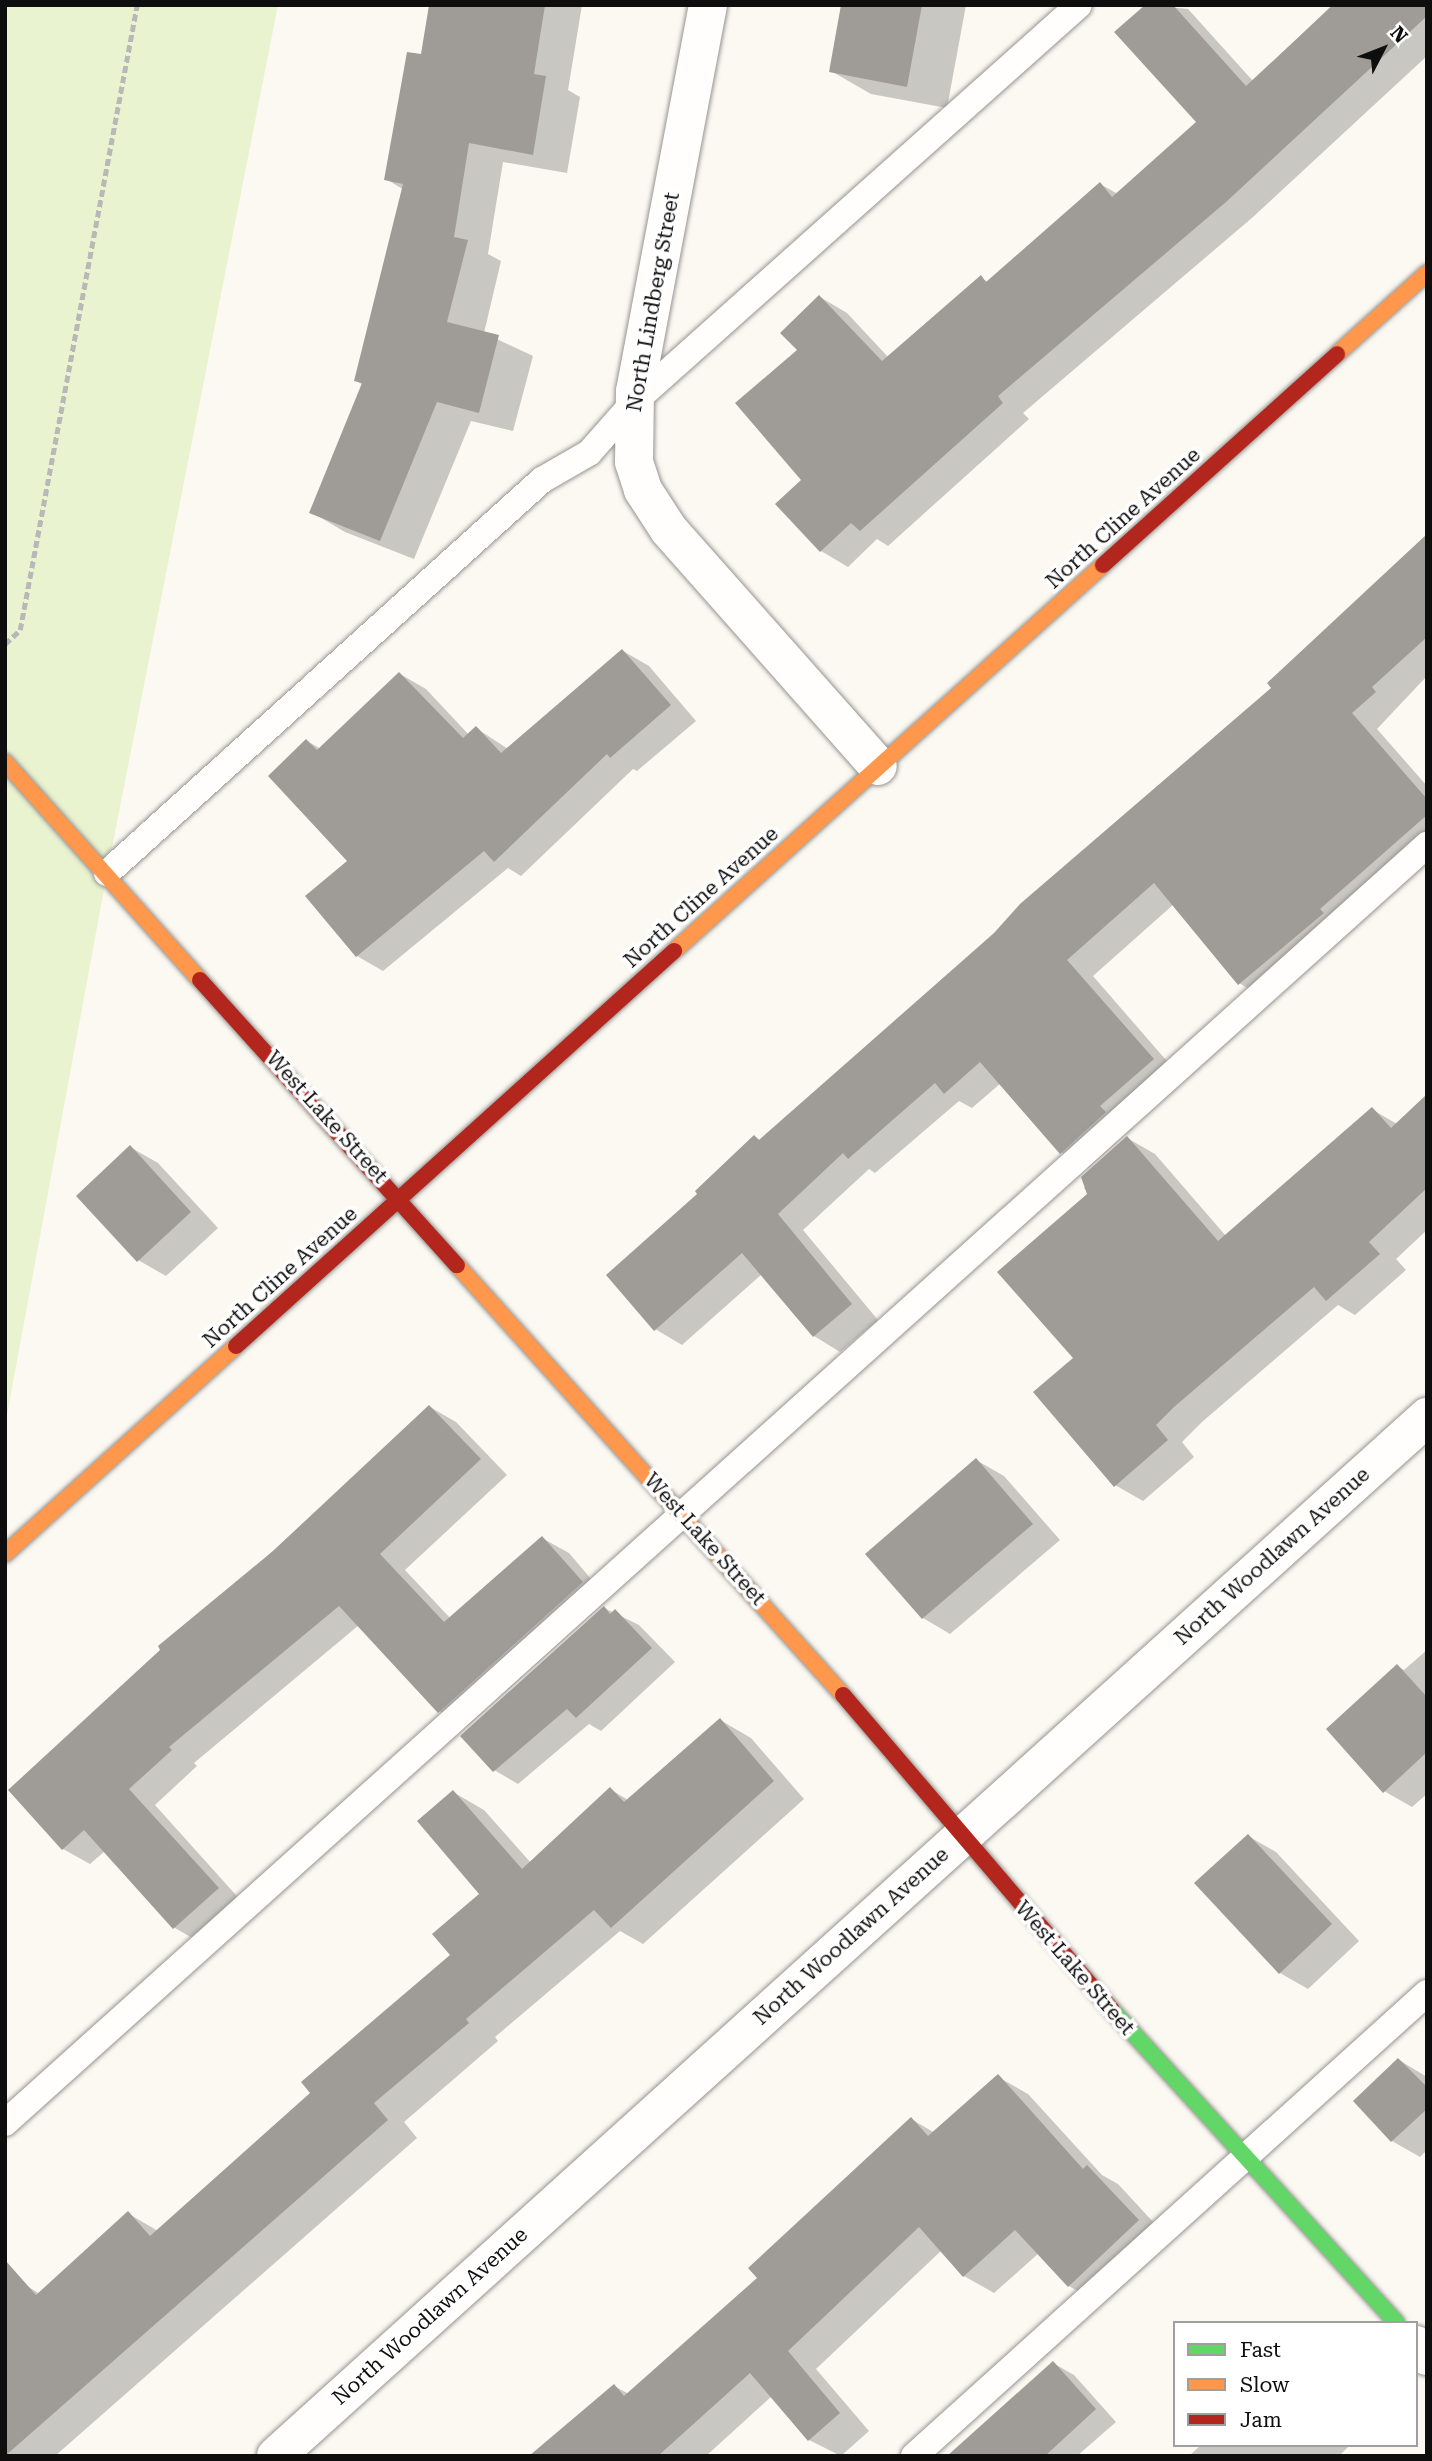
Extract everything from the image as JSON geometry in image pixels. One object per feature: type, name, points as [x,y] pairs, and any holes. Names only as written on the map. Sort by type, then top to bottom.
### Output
[{"type":"street","name":"North Lindberg Street","points":[[708,5],[634,402],[634,462],[654,510],[878,766]]},
{"type":"street","name":"North Cline Avenue","points":[[5,1554],[1427,273]]},
{"type":"street","name":"West Lake Street","points":[[5,762],[400,1197],[917,1778],[962,1835],[1243,2159],[1274,2185],[1395,2321]]},
{"type":"street","name":"North Woodlawn Avenue","points":[[276,2456],[1427,1416]]},
{"type":"lane","points":[[107,873],[542,480],[589,453],[634,402],[1079,5]]},
{"type":"lane","points":[[5,2123],[1427,845]]},
{"type":"lane","points":[[914,2456],[1427,1993]]},
{"type":"path","points":[[5,644],[20,630],[137,5]]},
{"type":"green space","points":[[5,5],[278,5],[107,873],[5,1426]]},
{"type":"building","points":[[429,5],[545,5],[534,74],[546,76],[533,155],[469,143],[454,237],[468,240],[447,322],[499,335],[479,413],[437,402],[380,541],[309,513],[362,383],[354,381],[403,184],[384,180],[407,52],[421,54]]},
{"type":"building","points":[[841,5],[922,5],[907,87],[829,72]]},
{"type":"building","points":[[1145,5],[1173,5],[1246,86],[1333,5],[1427,5],[1427,16],[1226,202],[998,396],[1003,403],[860,531],[851,523],[820,552],[775,504],[801,480],[735,403],[797,350],[780,333],[819,295],[882,361],[981,275],[986,282],[1100,182],[1112,197],[1196,122],[1114,32]]},
{"type":"building","points":[[1427,534],[1427,637],[1372,687],[1376,692],[1352,713],[1427,799],[1427,815],[1320,909],[1324,913],[1238,985],[1154,883],[1067,960],[1154,1059],[1100,1106],[1106,1112],[1060,1154],[980,1062],[944,1094],[935,1083],[848,1159],[843,1153],[778,1214],[852,1304],[813,1337],[742,1253],[654,1331],[606,1275],[697,1194],[695,1191],[754,1135],[759,1140],[994,933],[1020,904],[1271,688],[1267,683]]},
{"type":"building","points":[[622,649],[671,705],[610,758],[607,754],[494,862],[484,851],[356,957],[305,896],[347,861],[268,776],[306,739],[317,750],[399,672],[463,738],[476,726],[501,753]]},
{"type":"building","points":[[1427,1094],[1427,1188],[1369,1242],[1380,1254],[1326,1301],[1314,1287],[1174,1407],[1156,1425],[1168,1440],[1114,1487],[1033,1392],[1073,1358],[997,1272],[1087,1194],[1081,1177],[1127,1136],[1218,1241],[1372,1107],[1391,1128]]},
{"type":"building","points":[[130,1145],[191,1212],[137,1262],[76,1196]]},
{"type":"building","points":[[429,1405],[481,1459],[380,1554],[444,1622],[542,1536],[583,1582],[438,1713],[339,1606],[169,1747],[172,1750],[129,1789],[219,1888],[173,1929],[84,1830],[62,1850],[8,1790],[160,1650],[158,1646],[273,1551]]},
{"type":"building","points":[[976,1458],[1033,1524],[922,1619],[865,1554]]},
{"type":"building","points":[[604,1606],[610,1614],[615,1609],[652,1648],[576,1718],[567,1709],[493,1772],[460,1736]]},
{"type":"building","points":[[1397,1664],[1427,1697],[1427,1752],[1383,1793],[1326,1729]]},
{"type":"building","points":[[720,1718],[774,1781],[611,1928],[594,1910],[466,2019],[469,2023],[374,2103],[388,2120],[5,2456],[5,2260],[36,2295],[128,2211],[150,2236],[310,2093],[301,2082],[450,1955],[432,1934],[479,1894],[417,1821],[453,1790],[522,1869],[610,1787],[624,1802]]},
{"type":"building","points":[[1248,1834],[1332,1924],[1279,1974],[1194,1883]]},
{"type":"building","points":[[1398,2058],[1427,2087],[1427,2109],[1391,2142],[1353,2101]]},
{"type":"building","points":[[998,2074],[1083,2169],[1087,2165],[1139,2220],[1068,2287],[1015,2230],[963,2277],[919,2227],[788,2351],[840,2413],[808,2441],[750,2373],[658,2456],[529,2456],[614,2384],[624,2396],[757,2278],[748,2268],[911,2117],[928,2136]]},
{"type":"building","points":[[1053,2361],[1096,2409],[1045,2456],[947,2456]]},
{"type":"traffic: fast","points":[[1112,2010],[1395,2321]]},
{"type":"traffic: slow","points":[[1337,354],[1427,273]]},
{"type":"traffic: slow","points":[[674,951],[1103,565]]},
{"type":"traffic: slow","points":[[5,762],[200,980]]},
{"type":"traffic: slow","points":[[457,1265],[843,1695]]},
{"type":"traffic: slow","points":[[5,1554],[236,1346]]},
{"type":"traffic: jam","points":[[1103,565],[1337,354]]},
{"type":"traffic: jam","points":[[236,1346],[674,951]]},
{"type":"traffic: jam","points":[[200,980],[457,1265]]},
{"type":"traffic: jam","points":[[843,1695],[1112,2010]]}]
